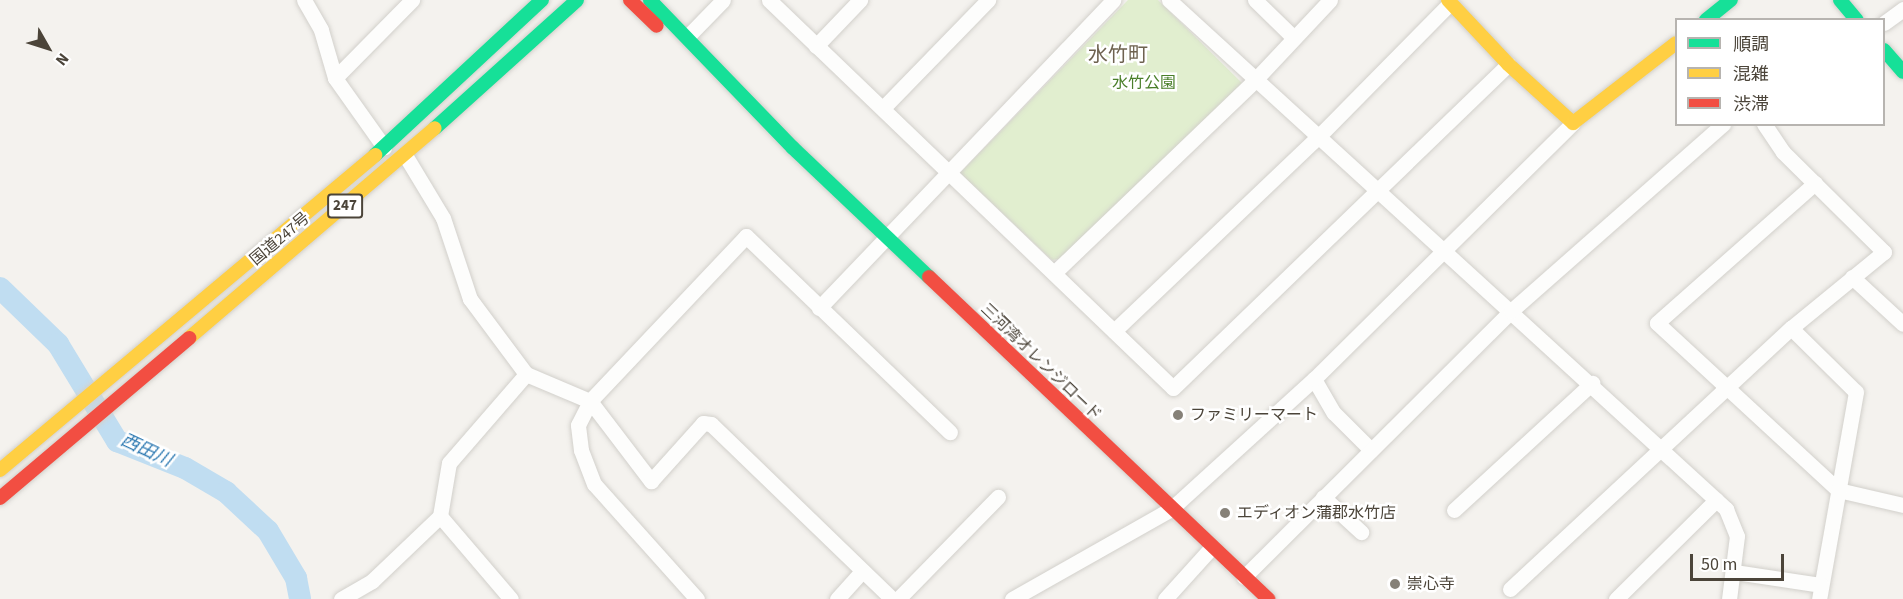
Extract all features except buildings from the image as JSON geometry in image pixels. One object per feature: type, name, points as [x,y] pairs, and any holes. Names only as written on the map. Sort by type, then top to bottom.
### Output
[{"type":"main road","name":"国道247号","points":[[0,470],[384,147],[542,0]]},
{"type":"main road","name":"国道247号","points":[[0,498],[80,433],[108,406],[405,155],[577,0]]},
{"type":"main road","name":"三河湾オレンジロード","points":[[630,0],[785,146],[793,148]]},
{"type":"main road","name":"三河湾オレンジロード","points":[[650,0],[688,36],[793,148],[1268,599]]},
{"type":"main road","points":[[1708,18],[1731,0]]},
{"type":"main road","points":[[1840,0],[1855,18]]},
{"type":"main road","points":[[1449,1],[1508,64],[1573,123],[1675,45]]},
{"type":"main road","points":[[1885,51],[1903,72]]},
{"type":"street","points":[[304,0],[321,30],[335,78],[384,147]]},
{"type":"street","points":[[335,78],[412,0]]},
{"type":"street","points":[[688,36],[723,0]]},
{"type":"street","points":[[769,0],[1173,388],[1508,64]]},
{"type":"street","points":[[816,46],[860,0]]},
{"type":"street","points":[[883,108],[988,0]]},
{"type":"street","points":[[819,308],[885,236],[949,173],[1113,0]]},
{"type":"street","points":[[1169,0],[1254,81],[1592,383],[1716,500],[1733,521],[1735,572],[1729,599]]},
{"type":"street","points":[[1255,0],[1294,38]]},
{"type":"street","points":[[1054,273],[1254,81],[1330,0]]},
{"type":"street","points":[[1114,331],[1317,138],[1449,1]]},
{"type":"street","points":[[1885,22],[1903,9]]},
{"type":"street","points":[[1012,599],[1171,509],[1314,379],[1573,123]]},
{"type":"street","points":[[1244,577],[1511,311],[1721,126]]},
{"type":"street","points":[[1510,589],[1664,450],[1791,328],[1884,252],[1783,152],[1765,126]]},
{"type":"street","points":[[405,155],[443,218],[470,299],[526,374],[590,401],[651,481],[703,423],[711,424],[892,599]]},
{"type":"street","points":[[1815,183],[1657,323],[1838,490],[1903,505]]},
{"type":"street","points":[[697,599],[594,484],[581,450],[578,425],[590,401],[746,236],[951,432]]},
{"type":"street","points":[[1852,278],[1903,324]]},
{"type":"street","points":[[1735,572],[1820,592],[1856,392],[1791,328]]},
{"type":"street","points":[[341,599],[372,581],[440,516],[449,463],[526,374]]},
{"type":"street","points":[[1314,379],[1334,412],[1370,449]]},
{"type":"street","points":[[1454,510],[1592,383]]},
{"type":"street","points":[[898,599],[998,497]]},
{"type":"street","points":[[1323,497],[1361,532]]},
{"type":"street","points":[[1616,599],[1716,500]]},
{"type":"street","points":[[440,516],[511,599]]},
{"type":"street","points":[[1165,599],[1212,547]]},
{"type":"street","points":[[837,599],[862,571]]},
{"type":"green space","name":"水竹公園","points":[[1128,0],[1158,0],[1242,83],[1060,259],[1052,260],[960,173]]},
{"type":"waterway","name":"西田川","points":[[0,288],[58,344],[117,441],[185,468],[226,492],[268,531],[296,578],[300,599]]},
{"type":"traffic: fast","points":[[375,155],[542,0]]},
{"type":"traffic: fast","points":[[435,128],[577,0]]},
{"type":"traffic: fast","points":[[650,0],[793,148],[929,277]]},
{"type":"traffic: fast","points":[[1708,18],[1731,0]]},
{"type":"traffic: fast","points":[[1840,0],[1855,18]]},
{"type":"traffic: fast","points":[[1885,51],[1903,72]]},
{"type":"traffic: slow","points":[[1448,0],[1508,64],[1573,123],[1675,44]]},
{"type":"traffic: slow","points":[[189,338],[435,128]]},
{"type":"traffic: slow","points":[[0,470],[375,155]]},
{"type":"traffic: jam","points":[[630,0],[657,26]]},
{"type":"traffic: jam","points":[[929,277],[1268,599]]},
{"type":"traffic: jam","points":[[0,498],[189,338]]},
{"type":"place","name":"ファミリーマート","points":[[1178,415]]},
{"type":"place","name":"エディオン蒲郡水竹店","points":[[1225,513]]},
{"type":"place","name":"崇心寺","points":[[1395,584]]},
{"type":"district","name":"水竹町","points":[[1118,55]]}]
